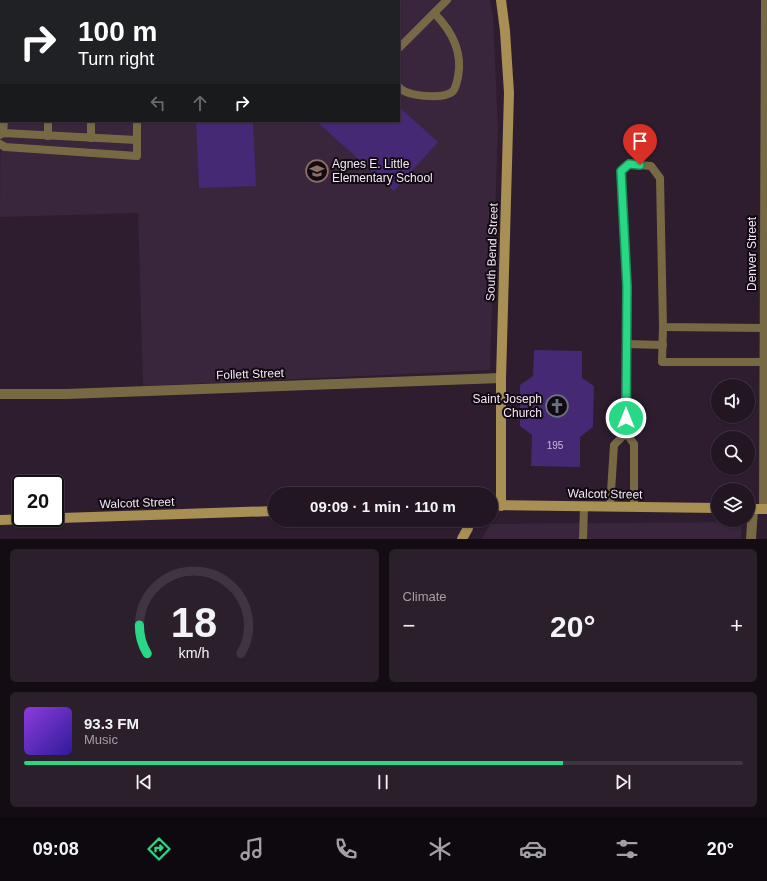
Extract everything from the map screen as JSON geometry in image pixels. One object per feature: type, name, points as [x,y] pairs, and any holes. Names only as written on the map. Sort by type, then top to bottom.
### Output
[{"type":"street","name":"South Bend Street","points":[[497,487],[502,378],[509,93],[505,31],[501,0]]},
{"type":"street","name":"Denver Street","points":[[766,0],[766,509]]},
{"type":"street","name":"Follett Street","points":[[0,394],[66,394],[502,378]]},
{"type":"street","name":"Walcott Street","points":[[498,506],[711,508]]},
{"type":"street","points":[[755,509],[766,509]]},
{"type":"street","name":"Walcott Street","points":[[0,520],[268,511]]},
{"type":"street","points":[[462,539],[468,527]]},
{"type":"street","points":[[751,527],[751,539]]},
{"type":"lane","points":[[400,47],[447,0]]},
{"type":"lane","points":[[400,88],[408,93],[423,96],[448,93],[452,91],[455,86],[460,61],[458,52],[452,35],[443,22],[434,13]]},
{"type":"lane","points":[[4,122],[2,134],[136,140]]},
{"type":"lane","points":[[48,122],[48,136]]},
{"type":"lane","points":[[91,122],[91,138]]},
{"type":"lane","points":[[0,144],[5,147],[137,156],[137,122]]},
{"type":"lane","points":[[634,507],[634,444],[626,433],[627,287],[621,171],[629,164],[651,166],[660,178],[663,327],[662,362],[765,362]]},
{"type":"lane","points":[[663,327],[765,328]]},
{"type":"lane","points":[[627,344],[663,345]]},
{"type":"lane","points":[[610,507],[614,445],[626,433]]},
{"type":"lane","points":[[583,539],[584,507]]},
{"type":"shaded area","name":"Agnes E. Little Elementary School","points":[[400,0],[490,0],[493,16],[498,129],[490,370],[143,386],[138,213],[0,217],[0,122],[400,122]]},
{"type":"shaded area","points":[[711,522],[711,527],[742,527],[741,539],[482,539],[488,527],[498,527],[498,524]]},
{"type":"building","points":[[400,108],[438,142],[394,191],[317,122],[400,122]]},
{"type":"building","points":[[196,122],[253,122],[256,186],[199,188]]},
{"type":"building","name":"Saint Joseph Church","points":[[534,350],[582,351],[582,378],[594,386],[593,427],[580,437],[580,467],[531,466],[532,435],[520,426],[520,385],[533,376]]},
{"type":"place","name":"Agnes E. Little Elementary School","points":[[317,171]]},
{"type":"place","name":"Saint Joseph Church","points":[[557,406]]},
{"type":"route","points":[[626,418],[627,287],[621,171],[629,164],[640,165]]}]
